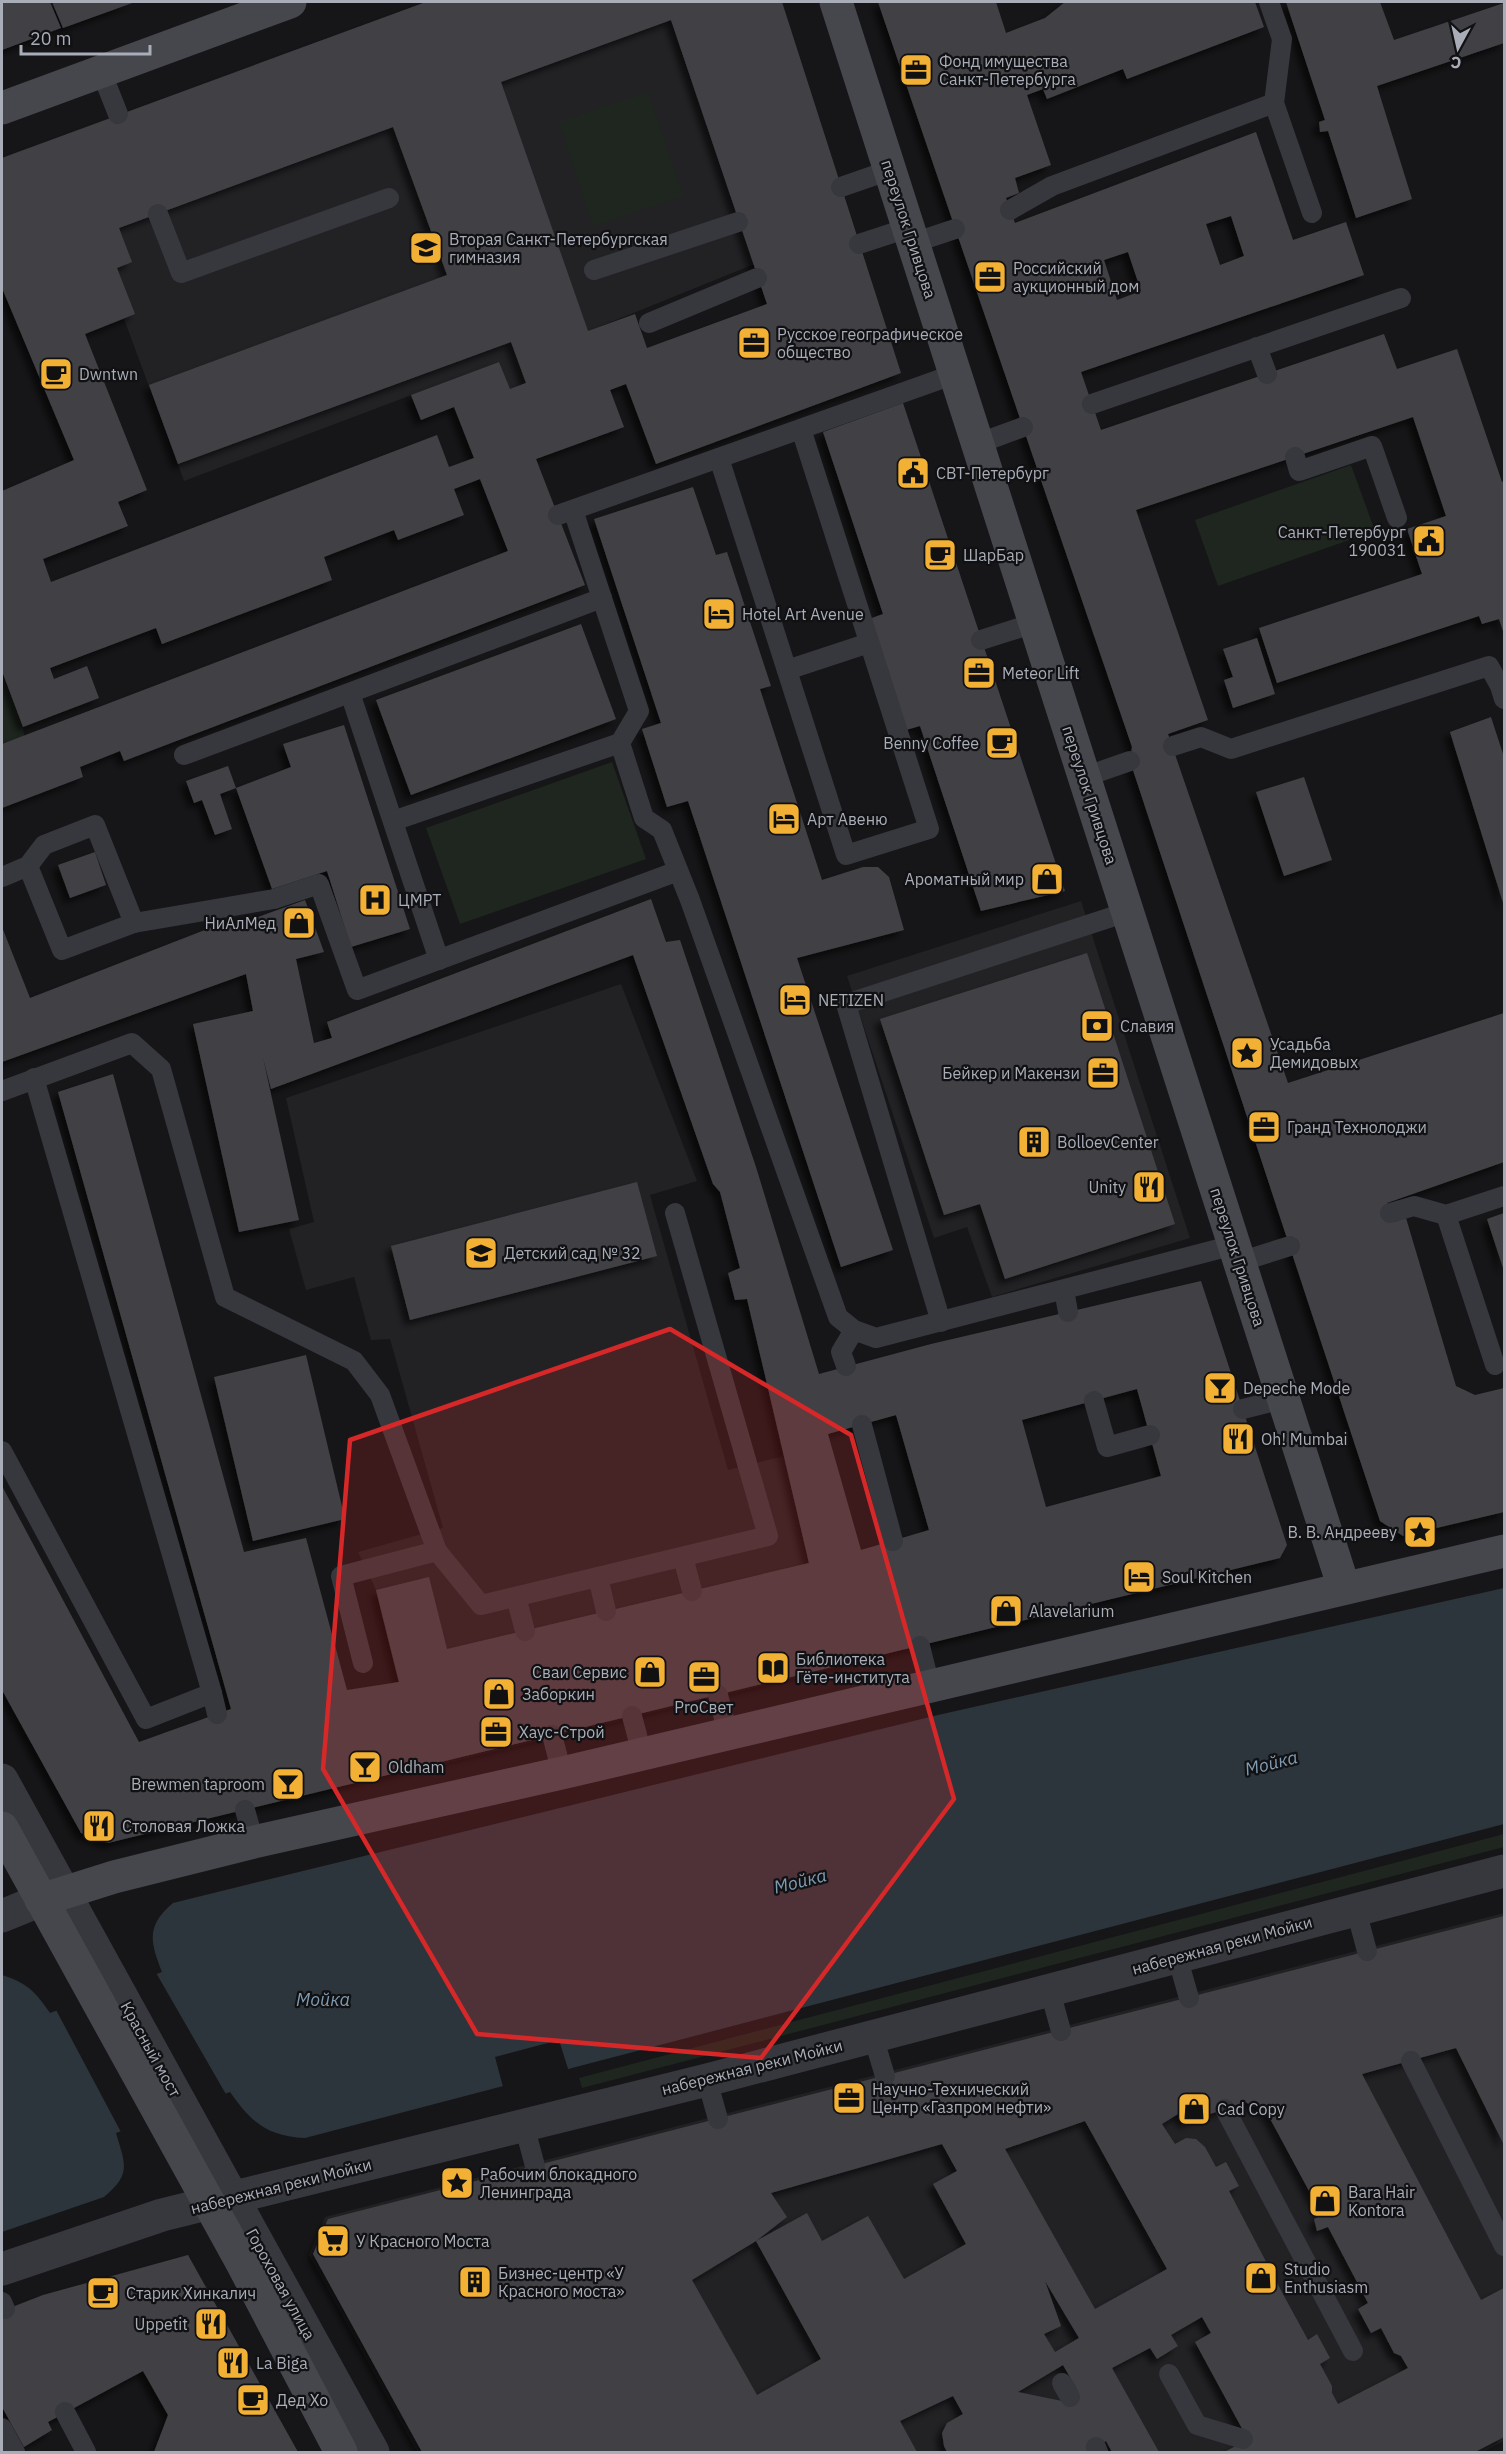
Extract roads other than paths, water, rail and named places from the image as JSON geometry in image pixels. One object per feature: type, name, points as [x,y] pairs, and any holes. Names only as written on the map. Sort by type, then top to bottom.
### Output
[{"type":"street","points":[[2,108],[101,71],[245,9],[290,2]]},
{"type":"street","name":"переулок Гривцова","points":[[836,2],[1344,1588]]},
{"type":"street","points":[[2,1917],[52,1895],[254,1842],[562,1773],[1504,1551]]},
{"type":"street","points":[[2,1780],[52,1895]]},
{"type":"street","points":[[2,1828],[52,1895]]},
{"type":"street","name":"набережная реки Мойки","points":[[2,2269],[162,2215],[707,2080],[1504,1871]]},
{"type":"street","name":"Красный мост","points":[[52,1895],[177,2120]]},
{"type":"street","name":"Гороховая улица","points":[[177,2120],[221,2201],[373,2452]]},
{"type":"street","name":"Гороховая улица","points":[[221,2201],[341,2452]]},
{"type":"lane","points":[[1269,2],[1282,39],[1274,103],[1312,213]]},
{"type":"lane","points":[[101,71],[118,114]]},
{"type":"lane","points":[[1010,210],[1053,186],[1274,103]]},
{"type":"lane","points":[[841,188],[890,170]]},
{"type":"lane","points":[[158,214],[182,273],[389,198]]},
{"type":"lane","points":[[594,270],[738,222]]},
{"type":"lane","points":[[859,244],[955,229]]},
{"type":"lane","points":[[649,323],[757,278]]},
{"type":"lane","points":[[1092,404],[1401,298]]},
{"type":"lane","points":[[1257,347],[1266,374]]},
{"type":"lane","points":[[393,821],[620,743],[639,711],[602,598],[565,512],[955,374]]},
{"type":"lane","points":[[977,444],[1023,428]]},
{"type":"lane","points":[[719,458],[846,855],[929,829],[882,671],[869,643],[801,429]]},
{"type":"lane","points":[[1295,457],[1299,471],[1372,446],[1396,518]]},
{"type":"lane","points":[[184,755],[602,598]]},
{"type":"lane","points":[[981,640],[1035,623]]},
{"type":"lane","points":[[787,670],[869,643]]},
{"type":"lane","points":[[1173,747],[1201,737],[1231,749],[1489,666],[1504,699]]},
{"type":"lane","points":[[350,693],[440,960]]},
{"type":"lane","points":[[620,743],[644,818],[662,830],[678,871],[838,1317],[854,1330],[876,1338],[1064,1290],[1237,1253],[1290,1246]]},
{"type":"lane","points":[[1084,777],[1130,761]]},
{"type":"lane","points":[[2,877],[28,866],[44,845],[95,825],[134,922]]},
{"type":"lane","points":[[28,866],[62,950],[134,922],[274,899],[319,884],[357,990],[678,871]]},
{"type":"lane","points":[[941,1322],[846,1005],[1127,912]]},
{"type":"lane","points":[[2,1090],[132,1043],[161,1069],[225,1297],[354,1361],[380,1395],[437,1551],[481,1605],[768,1536],[675,1213]]},
{"type":"lane","points":[[34,1078],[218,1714]]},
{"type":"lane","points":[[1390,1213],[1414,1206],[1446,1215],[1504,1196]]},
{"type":"lane","points":[[1446,1215],[1495,1365]]},
{"type":"lane","points":[[1064,1290],[1068,1312]]},
{"type":"lane","points":[[846,1366],[841,1352],[854,1330]]},
{"type":"lane","points":[[1243,1409],[1283,1399]]},
{"type":"lane","points":[[1094,1401],[1107,1448],[1150,1435]]},
{"type":"lane","points":[[862,1425],[893,1541]]},
{"type":"lane","points":[[2,1451],[9,1483],[146,1719],[212,1693]]},
{"type":"lane","points":[[363,1663],[340,1576],[437,1551]]},
{"type":"lane","points":[[683,1557],[692,1590]]},
{"type":"lane","points":[[598,1577],[606,1611]]},
{"type":"lane","points":[[516,1597],[525,1631]]},
{"type":"lane","points":[[920,1646],[930,1686]]},
{"type":"lane","points":[[718,1695],[728,1734]]},
{"type":"lane","points":[[632,1716],[642,1754]]},
{"type":"lane","points":[[552,1735],[562,1773]]},
{"type":"lane","points":[[245,1810],[254,1842]]},
{"type":"lane","points":[[1356,1910],[1367,1951]]},
{"type":"lane","points":[[1177,1956],[1189,1998]]},
{"type":"lane","points":[[1050,1991],[1061,2031]]},
{"type":"lane","points":[[873,2036],[885,2076]]},
{"type":"lane","points":[[1411,2061],[1504,2246]]},
{"type":"lane","points":[[707,2080],[718,2119]]},
{"type":"lane","points":[[1226,2109],[1353,2351]]},
{"type":"lane","points":[[524,2125],[535,2166]]},
{"type":"lane","points":[[1169,2374],[1197,2425],[1243,2439]]},
{"type":"lane","points":[[65,2412],[86,2452]]},
{"type":"lane","points":[[2,2428],[15,2452]]},
{"type":"water","name":"Мойка","points":[[1504,1588],[1504,1824],[305,2138],[280,2134],[261,2125],[245,2112],[230,2092],[116,2133],[124,2168],[119,2182],[104,2197],[2,2232],[2,1975],[30,1989],[50,2013],[162,1972],[153,1943],[154,1927],[164,1911],[173,1903],[938,1715]]},
{"type":"place","name":"Фонд имущества Санкт-Петербурга","points":[[916,70]]},
{"type":"place","name":"Вторая Санкт-Петербургская гимназия","points":[[426,248]]},
{"type":"place","name":"Российский аукционный дом","points":[[990,277]]},
{"type":"place","name":"Русское географическое общество","points":[[754,343]]},
{"type":"place","name":"Dwntwn","points":[[56,374]]},
{"type":"place","name":"СВТ-Петербург","points":[[913,473]]},
{"type":"place","name":"Санкт-Петербург 190031","points":[[1429,541]]},
{"type":"place","name":"ШарБар","points":[[940,555]]},
{"type":"place","name":"Hotel Art Avenue","points":[[719,614]]},
{"type":"place","name":"Meteor Lift","points":[[979,673]]},
{"type":"place","name":"Benny Coffee","points":[[1002,743]]},
{"type":"place","name":"Арт Авеню","points":[[784,819]]},
{"type":"place","name":"Ароматный мир","points":[[1047,879]]},
{"type":"place","name":"ЦМРТ","points":[[375,900]]},
{"type":"place","name":"НиАлМед","points":[[299,923]]},
{"type":"place","name":"NETIZEN","points":[[795,1000]]},
{"type":"place","name":"Славия","points":[[1097,1026]]},
{"type":"place","name":"Усадьба Демидовых","points":[[1247,1053]]},
{"type":"place","name":"Бейкер и Макензи","points":[[1103,1073]]},
{"type":"place","name":"Гранд Технолоджи","points":[[1264,1127]]},
{"type":"place","name":"BolloevCenter","points":[[1034,1142]]},
{"type":"place","name":"Unity","points":[[1149,1187]]},
{"type":"place","name":"Детский сад № 32","points":[[481,1253]]},
{"type":"place","name":"Depeche Mode","points":[[1220,1388]]},
{"type":"place","name":"Oh! Mumbai","points":[[1238,1439]]},
{"type":"place","name":"В. В. Андрееву","points":[[1420,1532]]},
{"type":"place","name":"Soul Kitchen","points":[[1139,1577]]},
{"type":"place","name":"Alavelarium","points":[[1006,1611]]},
{"type":"place","name":"Библиотека Гёте-института","points":[[773,1668]]},
{"type":"place","name":"Сваи Сервис","points":[[650,1672]]},
{"type":"place","name":"ProСвет","points":[[704,1677]]},
{"type":"place","name":"Заборкин","points":[[499,1694]]},
{"type":"place","name":"Хаус-Строй","points":[[496,1732]]},
{"type":"place","name":"Oldham","points":[[365,1767]]},
{"type":"place","name":"Brewmen taproom","points":[[288,1784]]},
{"type":"place","name":"Столовая Ложка","points":[[99,1826]]},
{"type":"place","name":"Научно-Технический Центр «Газпром нефти»","points":[[849,2098]]},
{"type":"place","name":"Cad Copy","points":[[1194,2109]]},
{"type":"place","name":"Рабочим блокадного Ленинграда","points":[[457,2183]]},
{"type":"place","name":"Bara Hair Kontora","points":[[1325,2201]]},
{"type":"place","name":"У Красного Моста","points":[[333,2241]]},
{"type":"place","name":"Studio Enthusiasm","points":[[1261,2278]]},
{"type":"place","name":"Бизнес-центр «У Красного моста»","points":[[475,2282]]},
{"type":"place","name":"Старик Хинкалич","points":[[103,2293]]},
{"type":"place","name":"Uppetit","points":[[211,2324]]},
{"type":"place","name":"La Biga","points":[[233,2363]]},
{"type":"place","name":"Дед Хо","points":[[253,2400]]}]
